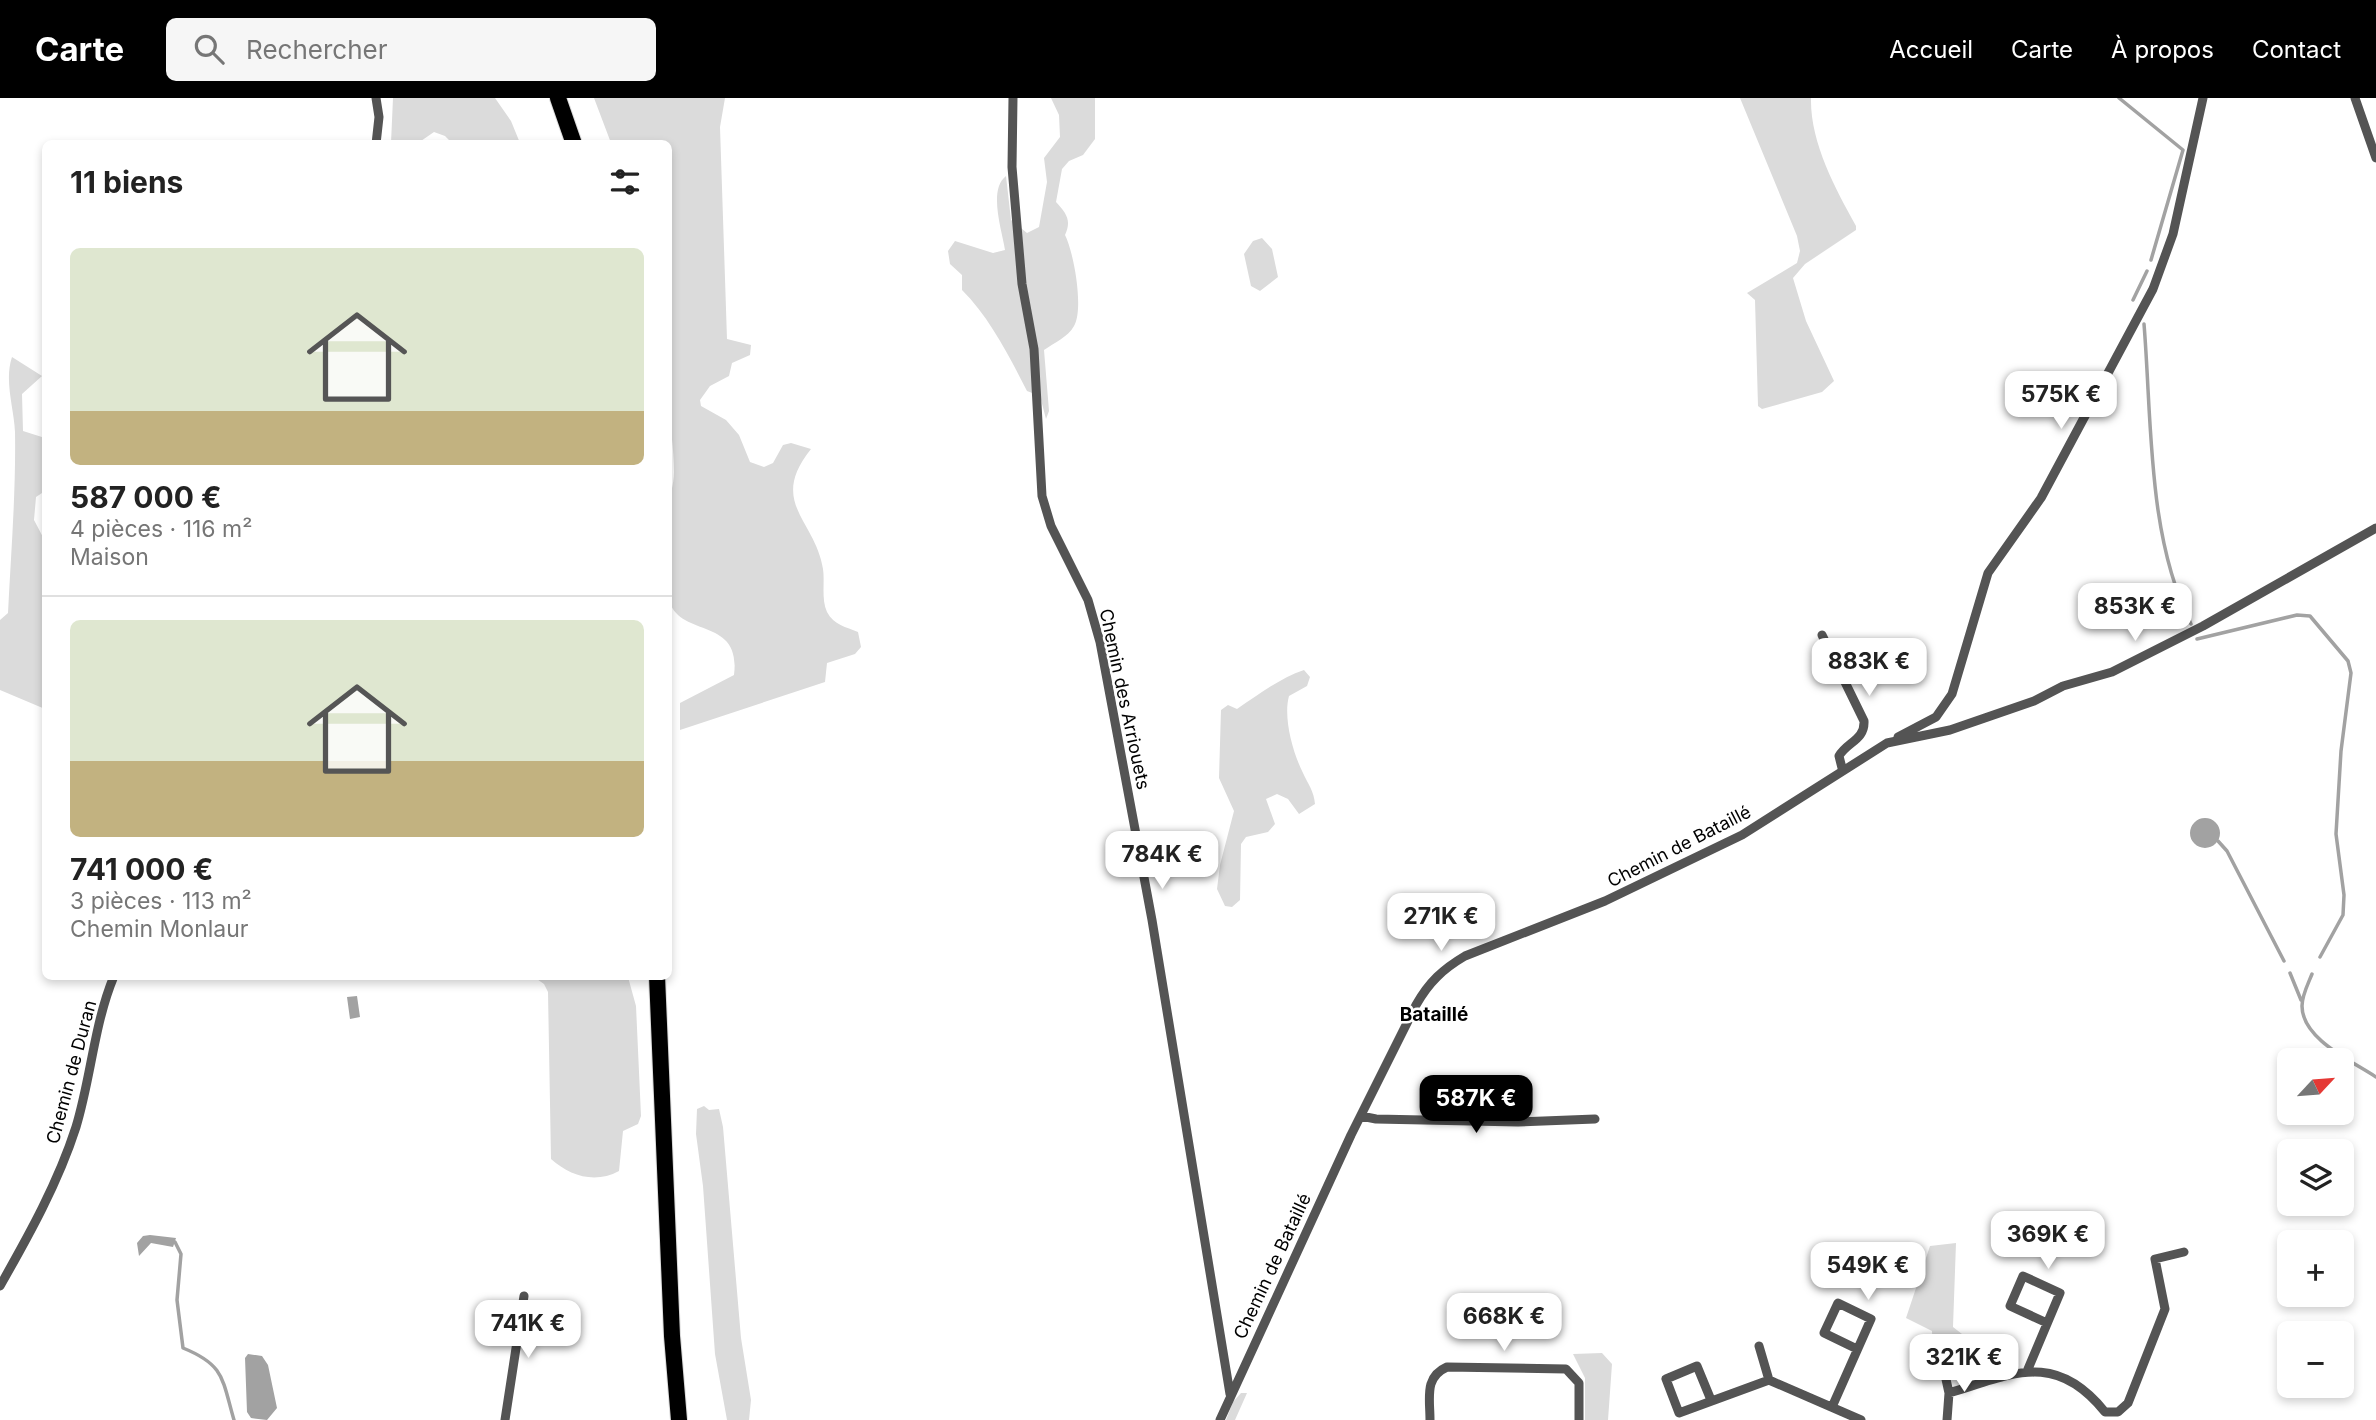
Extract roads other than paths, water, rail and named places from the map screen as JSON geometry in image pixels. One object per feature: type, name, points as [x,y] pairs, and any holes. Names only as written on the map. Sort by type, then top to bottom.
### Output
[{"type":"highway","points":[[558,98],[573,140]]},
{"type":"highway","points":[[657,980],[672,1336],[679,1420]]},
{"type":"street","points":[[376,98],[379,117],[376,140]]},
{"type":"street","name":"Chemin des Arriouets","points":[[1013,98],[1012,167],[1022,284],[1034,349],[1042,496],[1051,526],[1088,600],[1100,642],[1154,932],[1230,1394]]},
{"type":"street","points":[[1887,743],[1936,717],[1945,707],[1952,695],[1988,573],[2041,498],[2153,289],[2173,234],[2203,98]]},
{"type":"street","points":[[2355,98],[2376,158]]},
{"type":"street","name":"Chemin de Bataillé","points":[[1220,1420],[1361,1115],[1425,989],[1448,966],[1465,956],[1605,901],[1742,835],[1887,743],[1950,730],[2034,701],[2063,686],[2112,671],[2203,626],[2376,528]]},
{"type":"street","points":[[1822,635],[1864,721],[1864,730],[1859,738],[1839,756],[1842,768]]},
{"type":"street","name":"Chemin de Duran","points":[[0,1286],[63,1163],[88,1084],[100,1021],[113,980]]},
{"type":"street","points":[[1361,1115],[1376,1119],[1518,1122],[1595,1119]]},
{"type":"street","points":[[1949,1393],[2028,1370],[2081,1385],[2105,1412],[2118,1412],[2124,1408],[2165,1309],[2155,1259],[2183,1252]]},
{"type":"street","points":[[2028,1370],[2060,1293],[2023,1276],[2010,1306],[2047,1323]]},
{"type":"street","points":[[505,1420],[524,1296]]},
{"type":"street","points":[[1832,1407],[1871,1319],[1838,1303],[1824,1333],[1857,1349]]},
{"type":"street","points":[[1759,1346],[1769,1380]]},
{"type":"street","points":[[1711,1400],[1697,1366],[1666,1379],[1679,1413],[1769,1380],[1861,1420]]},
{"type":"street","points":[[1430,1420],[1430,1382],[1439,1370],[1447,1367],[1566,1369],[1579,1383],[1580,1420]]},
{"type":"street","points":[[1944,1370],[1949,1393],[1947,1420]]},
{"type":"waterway","points":[[2119,98],[2183,150],[2151,260]]},
{"type":"waterway","points":[[2133,300],[2147,271]]},
{"type":"waterway","points":[[2144,324],[2159,516],[2166,554],[2191,624]]},
{"type":"waterway","points":[[2197,639],[2297,615],[2310,616],[2348,661],[2351,673],[2341,751],[2336,834],[2344,895],[2343,915],[2320,957]]},
{"type":"waterway","points":[[2218,841],[2227,851],[2284,961]]},
{"type":"waterway","points":[[2290,973],[2301,1000]]},
{"type":"waterway","points":[[2312,974],[2302,1006],[2310,1029],[2330,1048],[2376,1077]]},
{"type":"waterway","points":[[175,1242],[181,1254],[177,1300],[183,1348],[207,1361],[220,1375],[234,1420]]},
{"type":"district","name":"Bataillé","points":[[1434,1014]]}]
